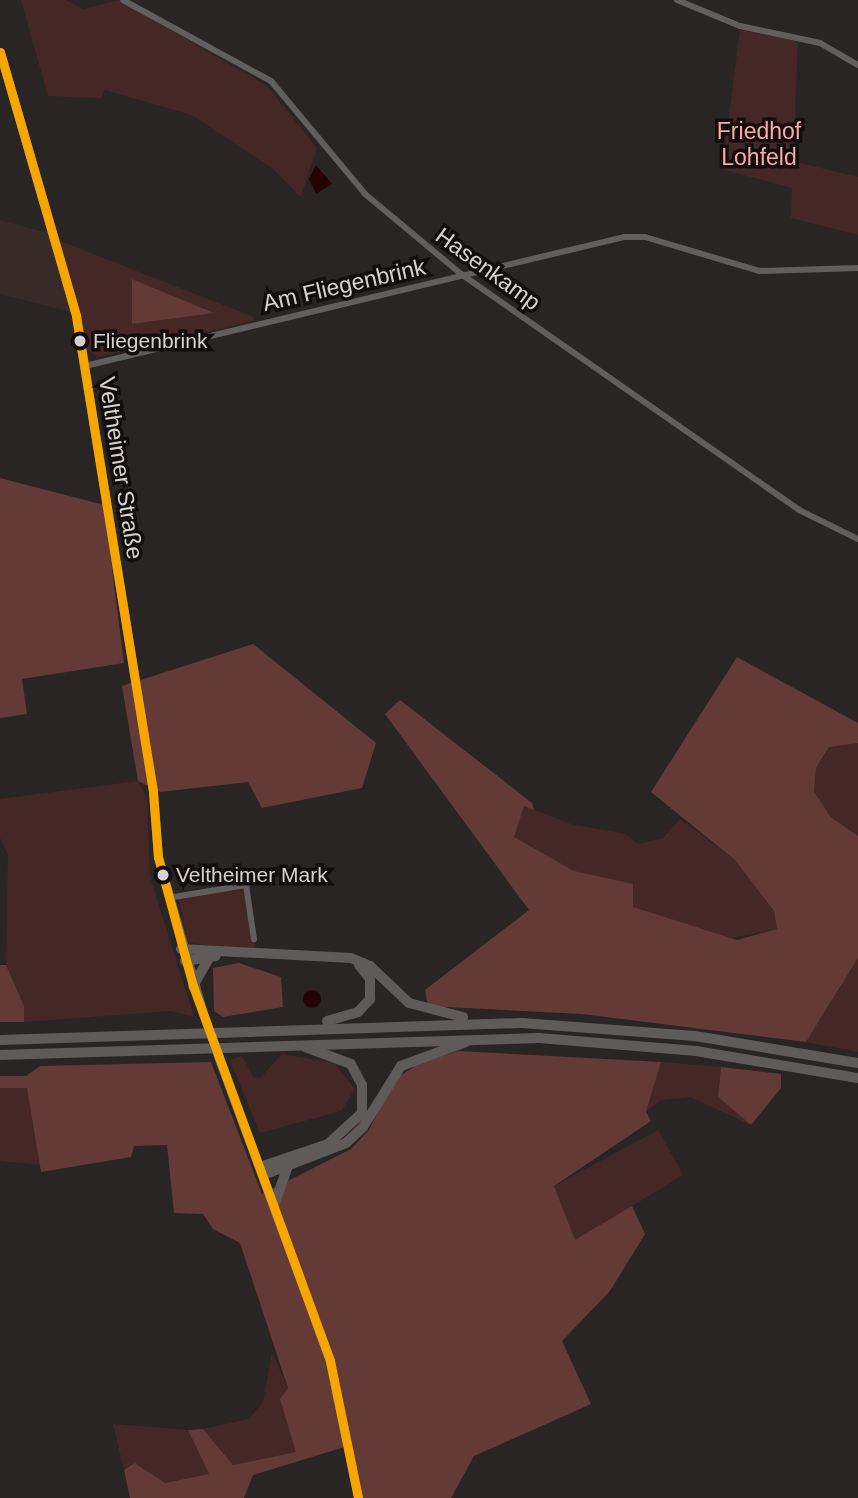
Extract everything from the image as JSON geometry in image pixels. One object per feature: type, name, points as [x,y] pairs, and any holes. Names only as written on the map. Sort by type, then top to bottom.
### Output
[{"type":"highway","points":[[181,949],[227,954],[338,956],[370,966],[417,1006],[486,1022]]},
{"type":"highway","points":[[185,961],[227,954]]},
{"type":"highway","points":[[290,1028],[348,1017],[370,999],[367,972],[338,956]]},
{"type":"highway","points":[[193,986],[210,957]]},
{"type":"highway","points":[[0,1040],[486,1022],[656,1031],[858,1063]]},
{"type":"highway","points":[[261,1171],[288,1166],[354,1136],[391,1075],[414,1056],[496,1038]]},
{"type":"highway","points":[[0,1055],[285,1043],[496,1038],[696,1051],[858,1078]]},
{"type":"highway","points":[[261,1171],[328,1144],[362,1112],[362,1085],[351,1064],[285,1043]]},
{"type":"highway","points":[[274,1205],[288,1166]]},
{"type":"main road","name":"Veltheimer Straße","points":[[0,52],[85,366],[168,898],[193,986],[274,1205],[340,1396],[358,1498]]},
{"type":"street","name":"Hasenkamp","points":[[123,0],[271,81],[365,194],[461,274],[799,510],[858,539]]},
{"type":"street","points":[[677,0],[740,26],[820,43],[858,65]]},
{"type":"street","name":"Am Fliegenbrink","points":[[85,366],[624,237],[645,237],[759,271],[858,268]]},
{"type":"street","points":[[168,898],[246,886],[254,939]]},
{"type":"shaded area","points":[[316,165],[332,184],[316,194],[309,179]]},
{"type":"shaded area","points":[[0,220],[55,235],[71,312],[0,294]]},
{"type":"shaded area","points":[[132,279],[214,313],[132,324]]},
{"type":"shaded area","points":[[0,478],[104,505],[124,663],[22,679],[27,714],[0,718]]},
{"type":"shaded area","points":[[253,644],[376,743],[362,788],[262,808],[248,782],[160,792],[138,781],[122,686]]},
{"type":"shaded area","points":[[737,657],[858,723],[858,743],[829,747],[816,768],[814,792],[831,817],[858,836],[858,958],[806,1042],[582,1014],[428,1006],[425,990],[529,910],[385,714],[400,700],[532,803],[534,810],[524,806],[514,837],[574,871],[633,884],[633,907],[737,940],[777,929],[774,911],[735,860],[651,792]]},
{"type":"shaded area","points":[[239,963],[281,977],[283,1007],[223,1017],[214,1011],[213,968]]},
{"type":"shaded area","points":[[0,965],[6,965],[24,1006],[24,1022],[0,1022]]},
{"type":"shaded area","points":[[312,990],[318,993],[321,999],[318,1005],[312,1008],[306,1005],[303,999],[306,993]]},
{"type":"shaded area","points":[[458,1051],[661,1062],[646,1112],[651,1121],[554,1186],[575,1240],[632,1206],[645,1234],[610,1291],[562,1341],[591,1404],[474,1456],[451,1498],[362,1498],[351,1445],[253,1475],[244,1498],[130,1498],[124,1470],[135,1463],[165,1483],[209,1474],[188,1430],[203,1429],[233,1465],[296,1452],[280,1399],[288,1388],[240,1243],[213,1229],[203,1214],[174,1213],[167,1145],[134,1146],[131,1157],[41,1172],[27,1088],[0,1088],[0,1076],[26,1076],[40,1066],[211,1062],[262,1194],[351,1149],[369,1130],[395,1079],[420,1063]]},
{"type":"shaded area","points":[[721,1067],[781,1074],[781,1088],[751,1125],[718,1097]]},
{"type":"green space","points":[[21,0],[65,0],[83,9],[119,0],[267,86],[317,148],[301,197],[271,167],[192,115],[105,90],[101,98],[48,96]]},
{"type":"green space","name":"Friedhof Lohfeld","points":[[740,30],[798,40],[793,161],[858,177],[858,235],[791,218],[792,188],[722,169]]},
{"type":"green space","points":[[60,241],[254,317],[253,321],[97,357],[88,350]],"holes":[[[132,279],[212,313],[132,324]]]},
{"type":"green space","points":[[851,740],[858,743],[858,836],[831,817],[814,793],[816,768],[829,747]]},
{"type":"green space","points":[[138,781],[147,798],[150,877],[194,1017],[170,1011],[24,1022],[6,965],[8,855],[0,838],[0,799]]},
{"type":"green space","points":[[524,806],[571,824],[626,834],[638,844],[663,838],[680,819],[735,860],[774,911],[777,929],[722,940],[633,907],[618,885],[574,871],[513,837]]},
{"type":"green space","points":[[244,889],[255,950],[188,943],[178,898]]},
{"type":"green space","points":[[858,958],[858,1052],[806,1042]]},
{"type":"green space","points":[[282,1054],[334,1063],[355,1089],[341,1111],[260,1133],[230,1060],[242,1056],[254,1078],[261,1077]]},
{"type":"green space","points":[[661,1062],[721,1067],[718,1097],[751,1125],[691,1097],[661,1100],[646,1112]]},
{"type":"green space","points":[[27,1087],[42,1165],[0,1161],[0,1088]]},
{"type":"green space","points":[[658,1130],[683,1175],[575,1241],[554,1186]]},
{"type":"green space","points":[[272,1352],[288,1388],[280,1399],[297,1452],[233,1465],[203,1429],[249,1419],[263,1402]]},
{"type":"green space","points":[[113,1424],[188,1430],[209,1474],[165,1483],[136,1463],[124,1470]]},
{"type":"transit line","points":[[0,52],[76,316],[153,792],[158,857],[193,986],[330,1361],[358,1498]]},
{"type":"place","name":"Fliegenbrink","points":[[80,341]]},
{"type":"place","name":"Veltheimer Mark","points":[[163,875]]}]
